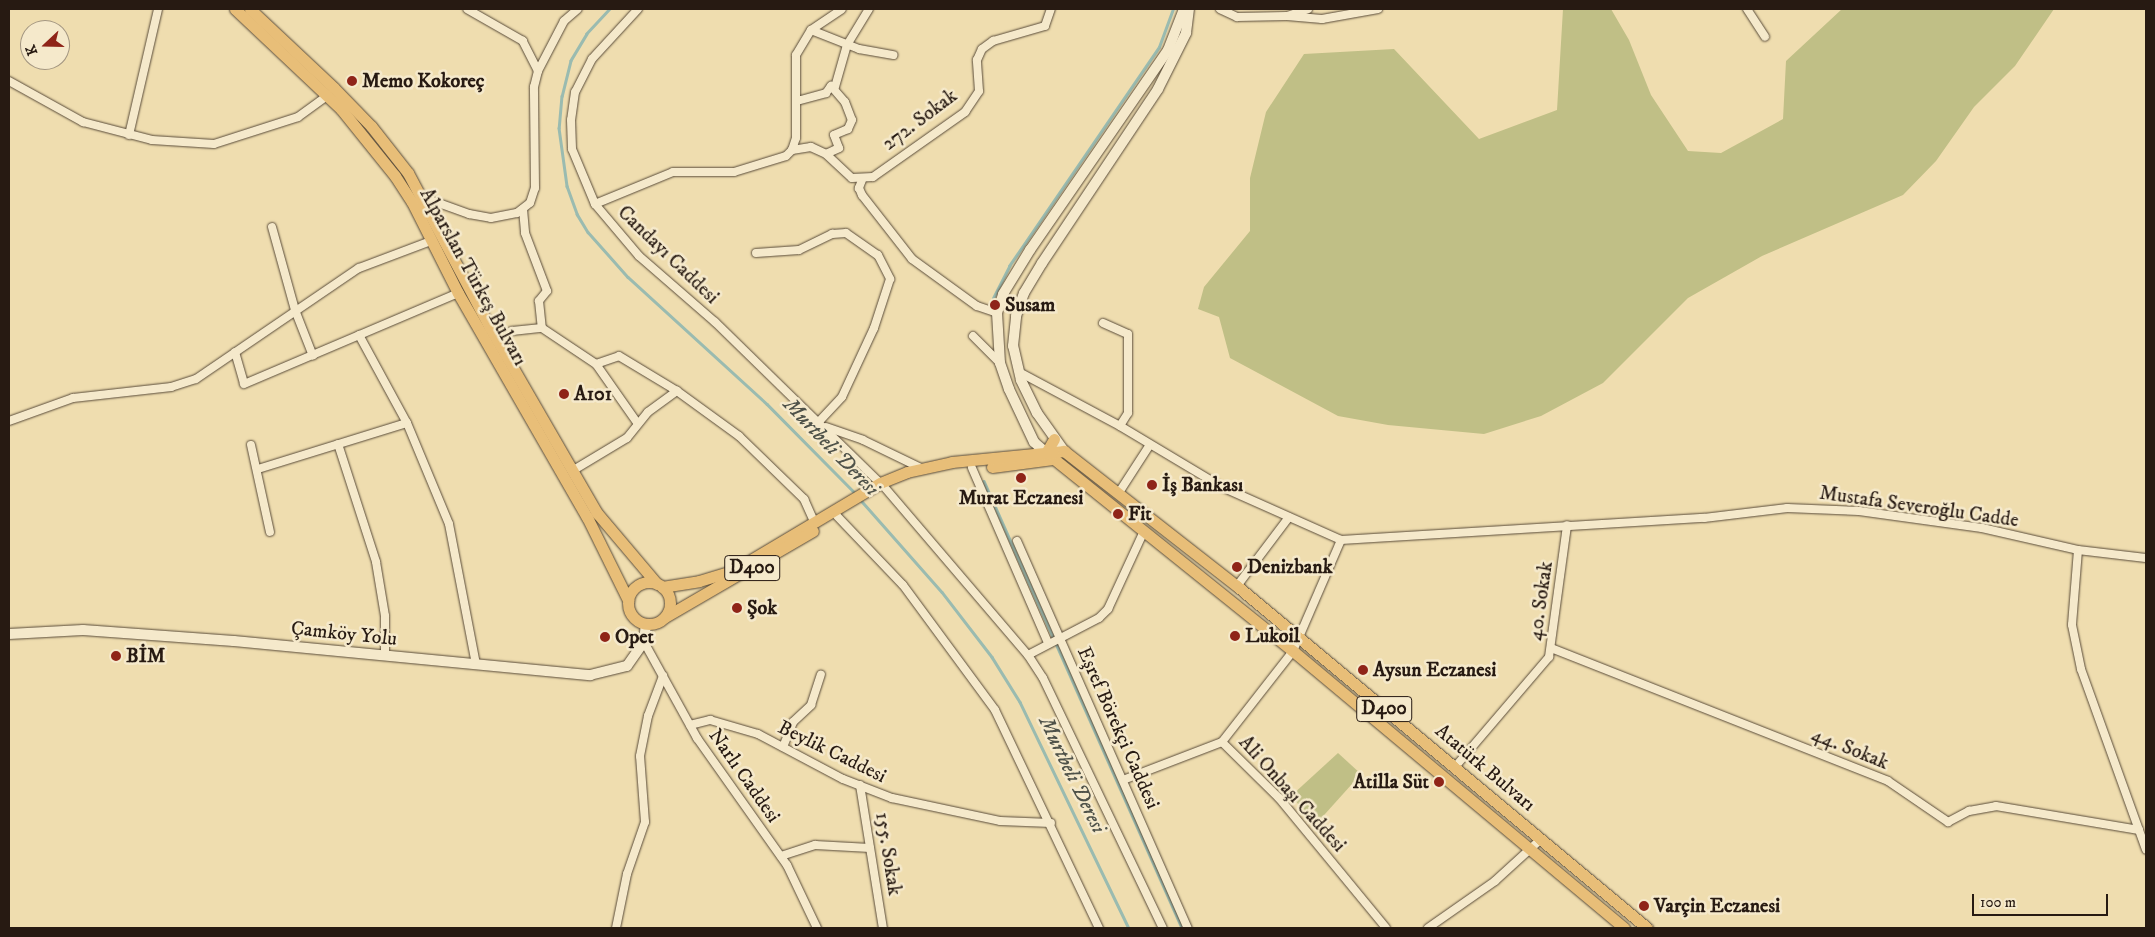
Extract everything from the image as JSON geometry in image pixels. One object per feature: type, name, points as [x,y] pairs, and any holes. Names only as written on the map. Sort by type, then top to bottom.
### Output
[{"type":"main road","name":"Alparslan Türkeş Bulvarı","points":[[235,9],[328,95],[395,176],[458,293],[587,517],[628,600]]},
{"type":"main road","name":"Alparslan Türkeş Bulvarı","points":[[250,9],[371,126],[408,173],[497,341],[597,513],[660,586]]},
{"type":"main road","points":[[1050,456],[1054,439]]},
{"type":"main road","name":"D400","points":[[879,488],[935,472],[1035,463],[1064,451]]},
{"type":"main road","name":"Atatürk Bulvarı","points":[[1064,451],[1237,586],[1297,639],[1455,767],[1647,928]]},
{"type":"main road","name":"D400","points":[[646,624],[665,617],[879,488],[921,468],[1050,456]]},
{"type":"main road","name":"Atatürk Bulvarı","points":[[1050,456],[1293,651],[1624,928]]},
{"type":"main road","name":"D400","points":[[628,600],[639,585],[660,586],[699,581],[734,570],[814,521],[834,514]]},
{"type":"main road","points":[[660,586],[670,605],[665,617]]},
{"type":"main road","points":[[628,600],[630,613],[646,624]]},
{"type":"street","points":[[129,135],[158,9]]},
{"type":"street","points":[[467,9],[523,42],[538,71]]},
{"type":"street","points":[[422,197],[469,214],[491,218],[510,217],[530,202],[535,188],[534,88],[538,71],[564,21],[578,9]]},
{"type":"street","points":[[595,204],[572,149],[571,120],[575,92],[592,58],[638,9]]},
{"type":"street","points":[[842,9],[811,30],[796,55],[797,101],[792,150],[811,147],[826,154],[852,178],[862,180],[859,188],[862,195],[912,259],[969,301],[997,313]]},
{"type":"street","points":[[834,87],[847,44],[869,9]]},
{"type":"street","name":"272. Sokak","points":[[862,180],[873,177],[965,112],[979,91],[977,60],[982,49],[994,41],[1045,26],[1051,9]]},
{"type":"street","points":[[1050,456],[1034,442],[1025,426],[1000,363],[997,313],[1003,294],[1030,250],[1168,50],[1184,9]]},
{"type":"street","points":[[1064,451],[1054,439],[1029,397],[1019,372],[1013,329],[1024,293],[1158,89],[1186,33],[1189,9]]},
{"type":"street","points":[[1220,9],[1237,16],[1322,18],[1378,9]]},
{"type":"street","points":[[1287,16],[1308,9]]},
{"type":"street","points":[[1747,9],[1765,36]]},
{"type":"street","points":[[811,30],[847,44],[893,55]]},
{"type":"street","points":[[9,81],[83,122],[129,135],[214,144],[298,117],[328,95]]},
{"type":"street","points":[[797,101],[834,87]]},
{"type":"street","points":[[826,154],[838,148],[834,135],[848,129],[852,120],[845,102],[834,87]]},
{"type":"street","name":"Candayı Caddesi","points":[[792,150],[775,162],[734,172],[673,172],[595,204],[639,256],[715,322],[818,423],[879,488],[1028,655],[1044,678],[1163,928]]},
{"type":"street","points":[[523,209],[525,233],[547,291],[539,301],[542,328]]},
{"type":"street","points":[[272,227],[295,310],[313,356]]},
{"type":"street","points":[[756,253],[799,250],[832,234],[846,233],[878,255],[890,280],[874,328],[842,397],[818,423],[921,468]]},
{"type":"street","points":[[9,421],[73,398],[171,387],[196,379],[359,268],[431,241]]},
{"type":"street","points":[[235,352],[244,384],[458,293]]},
{"type":"street","points":[[1103,323],[1128,334],[1128,413],[1120,426]]},
{"type":"street","points":[[497,341],[512,332],[542,328],[596,364],[638,424]]},
{"type":"street","points":[[359,335],[407,423],[449,524],[476,664]]},
{"type":"street","points":[[973,336],[1000,363]]},
{"type":"street","points":[[596,364],[619,356],[677,391],[739,436],[804,499],[814,521]]},
{"type":"street","points":[[1019,372],[1120,426],[1149,446],[1222,487],[1341,540],[1293,651],[1222,742]]},
{"type":"street","points":[[572,471],[627,438],[648,412],[677,391]]},
{"type":"street","points":[[258,469],[407,423]]},
{"type":"street","points":[[338,444],[376,562],[385,616],[385,655]]},
{"type":"street","points":[[251,445],[258,469],[270,532]]},
{"type":"street","points":[[1118,494],[1149,446]]},
{"type":"street","name":"Eşref Börekçi Caddesi","points":[[972,468],[1050,642]]},
{"type":"street","name":"Mustafa Severoğlu Cadde","points":[[1341,540],[1704,518],[1787,508],[1805,508],[1859,511],[1982,528],[2078,550],[2146,558]]},
{"type":"street","points":[[834,514],[903,585],[995,710],[1051,823],[1099,928]]},
{"type":"street","points":[[1237,586],[1289,517]]},
{"type":"street","name":"40. Sokak","points":[[1455,767],[1549,657],[1567,525]]},
{"type":"street","points":[[1028,655],[1099,618],[1108,609],[1144,531]]},
{"type":"street","name":"Eşref Börekçi Caddesi","points":[[1017,541],[1188,928]]},
{"type":"street","points":[[2078,550],[2072,626],[2081,669],[2146,850]]},
{"type":"street","name":"Çamköy Yolu","points":[[9,634],[83,630],[385,655],[590,675],[627,666],[644,642],[646,624]]},
{"type":"street","name":"Narlı Caddesi","points":[[644,642],[690,725],[781,856],[816,928]]},
{"type":"street","name":"44. Sokak","points":[[1551,648],[1888,781],[1948,822],[1969,811],[1996,806],[2139,830]]},
{"type":"street","points":[[783,747],[793,722],[811,705],[821,675]]},
{"type":"street","points":[[616,928],[627,874],[645,822],[640,756],[648,716],[663,676]]},
{"type":"street","name":"Beylik Caddesi","points":[[690,725],[710,720],[758,734],[860,786],[892,798],[1000,821],[1051,823]]},
{"type":"street","name":"Ali Onbaşı Caddesi","points":[[1124,780],[1222,742],[1279,798],[1386,928]]},
{"type":"street","name":"155. Sokak","points":[[860,786],[883,928]]},
{"type":"street","points":[[1428,928],[1495,881],[1541,839]]},
{"type":"street","points":[[781,856],[814,845],[870,848]]},
{"type":"shaded area","points":[[1563,9],[1611,9],[1629,40],[1651,95],[1688,151],[1721,153],[1783,119],[1786,61],[1842,9],[2054,9],[2015,66],[1974,107],[1936,161],[1903,195],[1762,256],[1688,298],[1603,383],[1541,416],[1484,434],[1388,425],[1338,416],[1230,358],[1219,317],[1198,309],[1204,287],[1250,231],[1250,178],[1266,112],[1304,54],[1394,49],[1479,139],[1557,110]]},
{"type":"shaded area","points":[[1338,753],[1361,774],[1316,824],[1291,796]]},
{"type":"waterway","name":"Murtbeli Deresi","points":[[610,9],[587,34],[571,61],[562,96],[559,128],[567,186],[577,214],[588,232],[628,277],[767,404],[856,494]]},
{"type":"waterway","points":[[993,298],[1009,266],[1159,47],[1173,9]]},
{"type":"waterway","points":[[984,481],[1182,928]]},
{"type":"waterway","name":"Murtbeli Deresi","points":[[859,498],[942,592],[992,657],[1020,702],[1129,928]]},
{"type":"place","name":"Memo Kokoreç","points":[[352,81]]},
{"type":"place","name":"Susam","points":[[995,305]]},
{"type":"place","name":"A101","points":[[564,394]]},
{"type":"place","name":"Murat Eczanesi","points":[[1021,478]]},
{"type":"place","name":"İş Bankası","points":[[1152,485]]},
{"type":"place","name":"Fit","points":[[1118,514]]},
{"type":"place","name":"Denizbank","points":[[1237,567]]},
{"type":"place","name":"Şok","points":[[737,608]]},
{"type":"place","name":"Lukoil","points":[[1235,636]]},
{"type":"place","name":"Opet","points":[[605,637]]},
{"type":"place","name":"BİM","points":[[116,656]]},
{"type":"place","name":"Aysun Eczanesi","points":[[1363,670]]},
{"type":"place","name":"Atilla Süt","points":[[1439,782]]},
{"type":"place","name":"Varçin Eczanesi","points":[[1644,906]]}]
